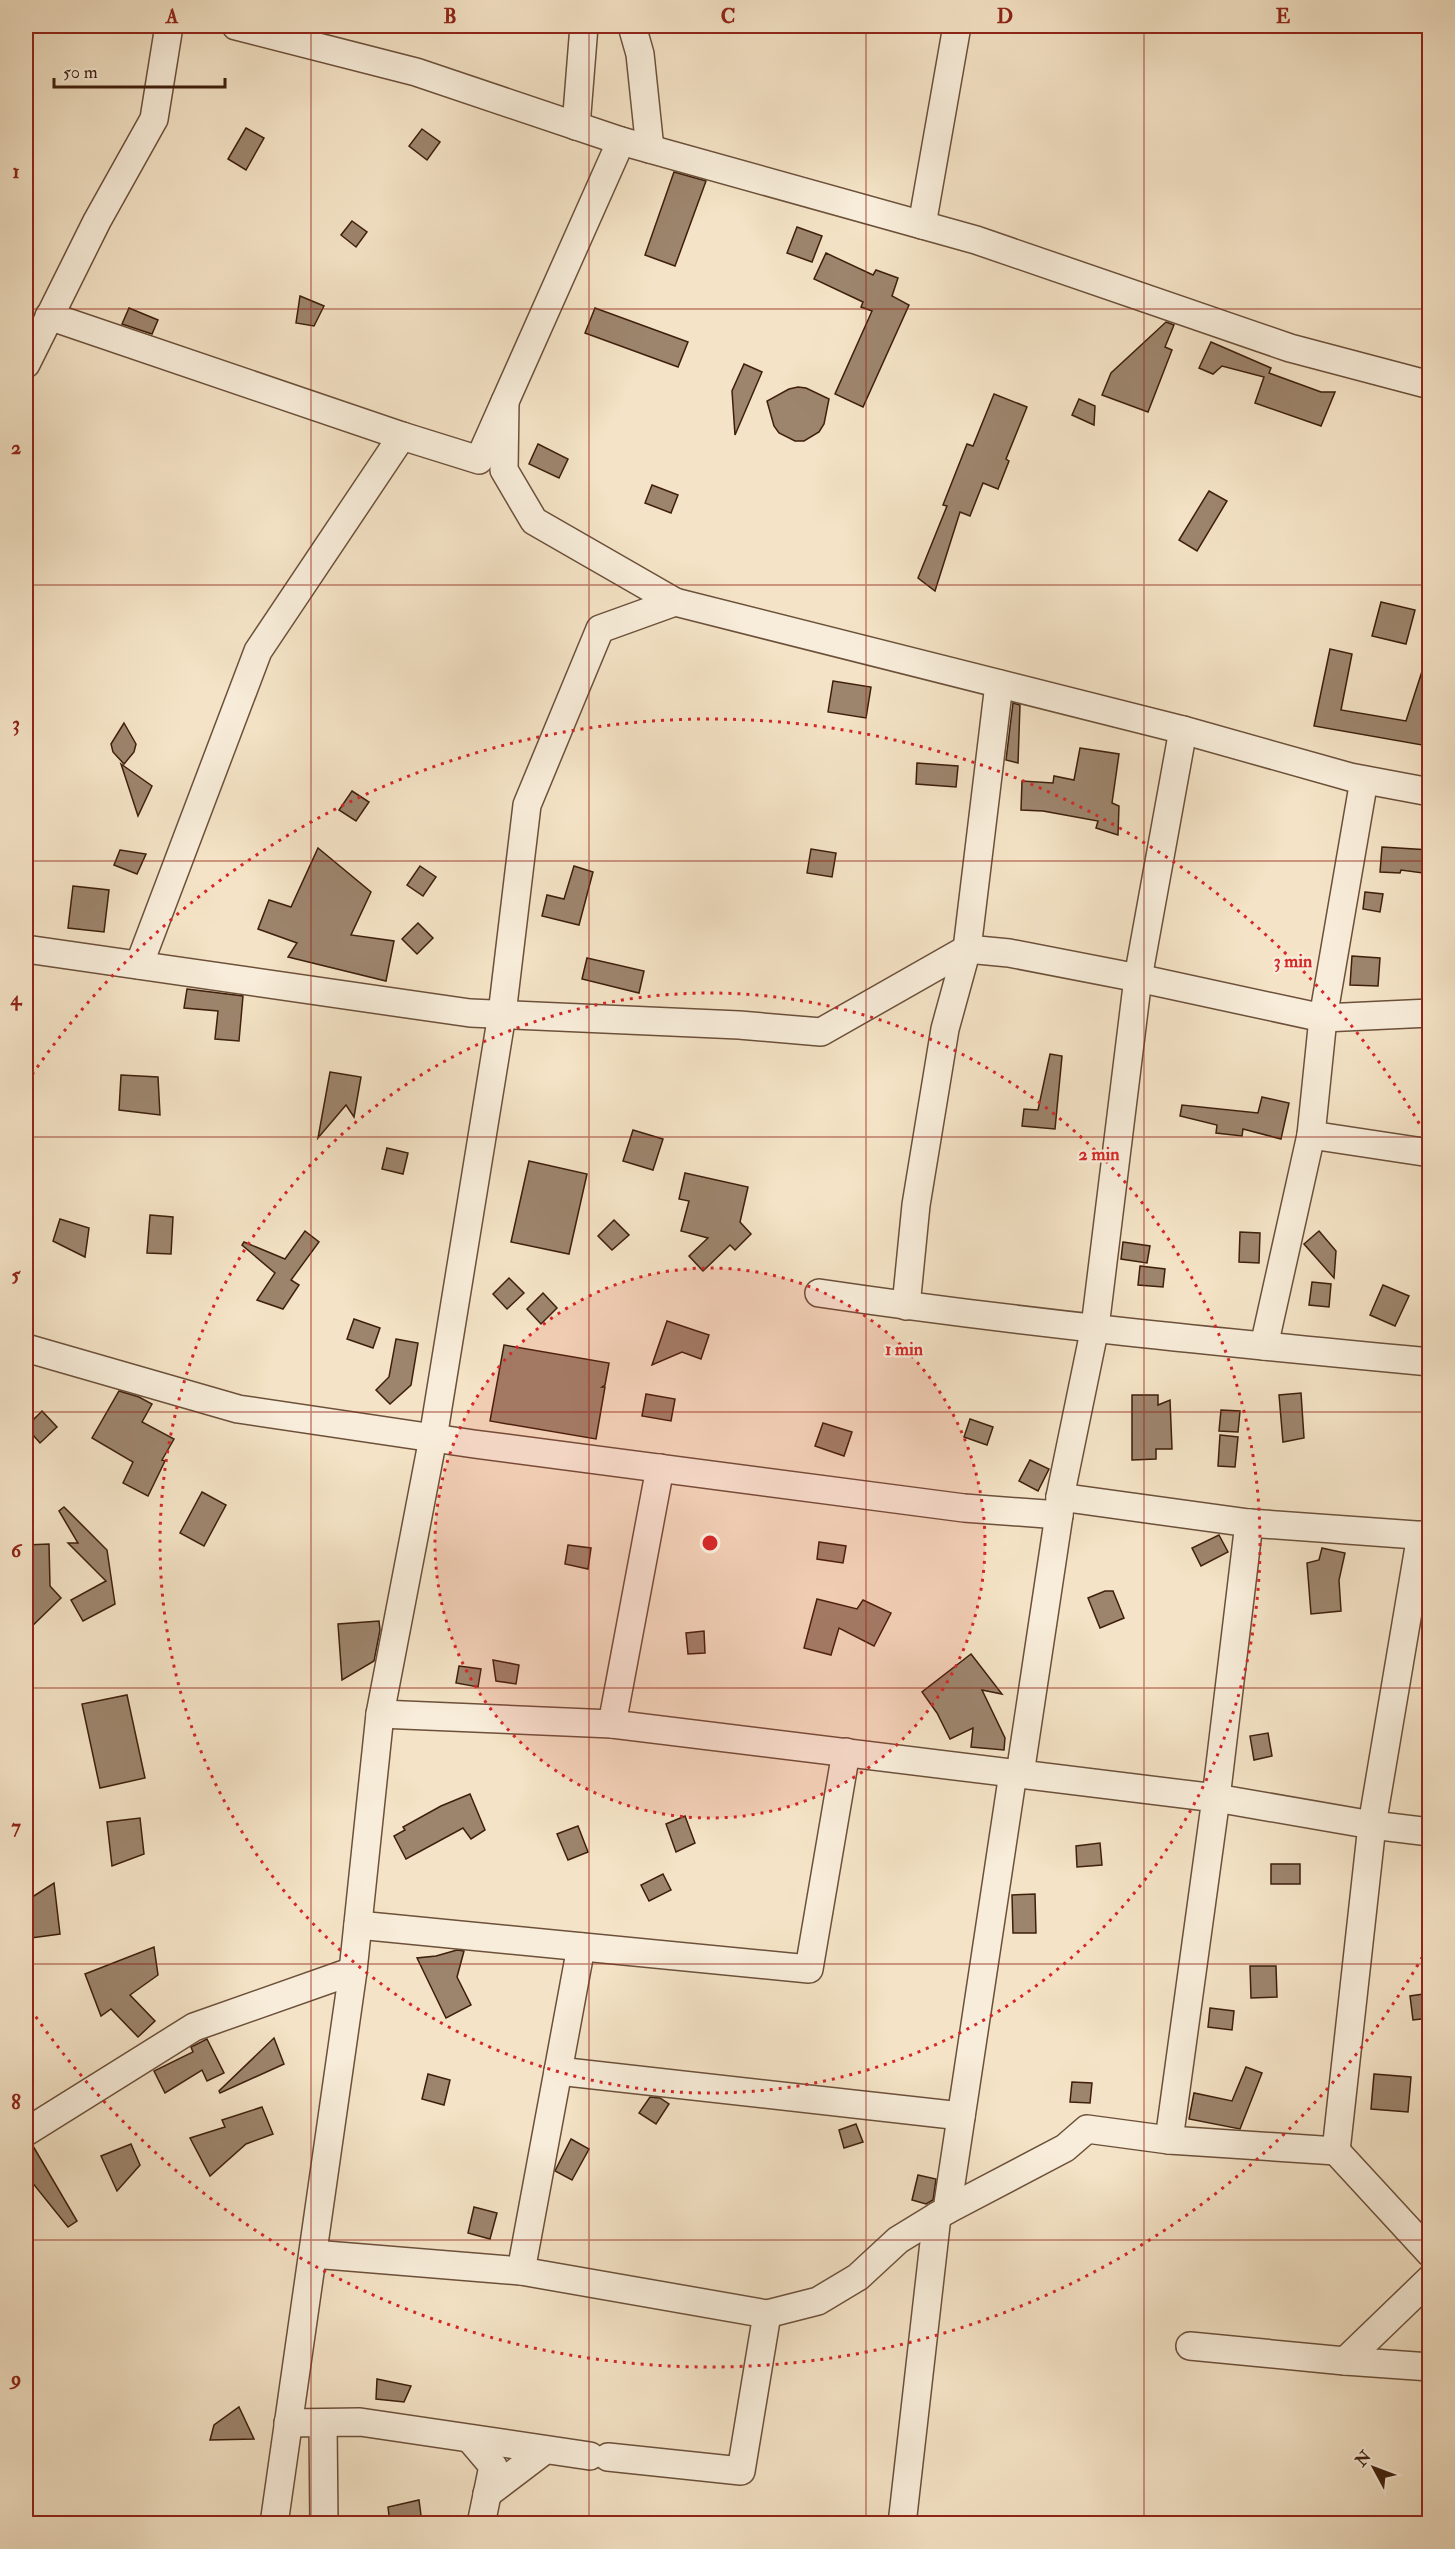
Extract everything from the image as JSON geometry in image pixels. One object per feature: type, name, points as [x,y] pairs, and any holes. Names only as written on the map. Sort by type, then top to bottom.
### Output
[{"type":"street","points":[[26,364],[97,221],[154,119],[169,26]]},
{"type":"street","points":[[236,26],[416,72],[621,141],[976,240],[1290,348],[1430,385]]},
{"type":"street","points":[[309,26],[424,59],[469,90]]},
{"type":"street","points":[[576,126],[584,26]]},
{"type":"street","points":[[632,26],[640,54],[650,149]]},
{"type":"street","points":[[922,225],[957,26]]},
{"type":"street","points":[[49,316],[479,460],[621,141]]},
{"type":"street","points":[[505,402],[504,470],[534,521],[675,602],[1183,730],[1364,780],[1430,792]]},
{"type":"street","points":[[139,965],[258,651],[402,436]]},
{"type":"street","points":[[274,2523],[353,1971],[380,1714],[433,1438],[502,1014],[527,805],[600,629],[675,602]]},
{"type":"street","points":[[906,1306],[916,1205],[945,1029],[967,948],[999,684]]},
{"type":"street","points":[[902,2523],[942,2213],[961,2116],[1060,1506],[1095,1327],[1138,978],[1183,730]]},
{"type":"street","points":[[1264,1346],[1311,1134],[1323,1018],[1364,780]]},
{"type":"street","points":[[26,949],[470,1013],[740,1024],[821,1032],[967,948],[1009,953],[1138,978],[1323,1018],[1430,1013]]},
{"type":"street","points":[[1311,1134],[1430,1153]]},
{"type":"street","points":[[819,1293],[906,1306],[1430,1362]]},
{"type":"street","points":[[26,1347],[238,1409],[433,1438],[964,1508],[1060,1506],[1249,1523],[1425,1535],[1372,1825],[1336,2151]]},
{"type":"street","points":[[612,1724],[660,1468]]},
{"type":"street","points":[[1168,2140],[1216,1798],[1249,1523]]},
{"type":"street","points":[[380,1714],[612,1724],[1216,1798],[1372,1825],[1430,1832]]},
{"type":"street","points":[[358,1924],[809,1970],[846,1752]]},
{"type":"street","points":[[521,2271],[581,1947]]},
{"type":"street","points":[[26,2133],[194,2027],[353,1971]]},
{"type":"street","points":[[558,2071],[961,2116]]},
{"type":"street","points":[[313,2254],[521,2271],[767,2314],[818,2301],[858,2277],[898,2240],[942,2213],[1065,2148],[1087,2129],[1168,2140],[1336,2151],[1430,2253]]},
{"type":"street","points":[[1345,2361],[1430,2279]]},
{"type":"street","points":[[288,2423],[360,2422],[599,2457],[741,2471],[767,2314]]},
{"type":"street","points":[[1190,2346],[1430,2367]]},
{"type":"street","points":[[323,2423],[324,2523]]},
{"type":"street","points":[[470,2439],[494,2466],[481,2523]]},
{"type":"street","points":[[487,2494],[545,2450]]},
{"type":"building","points":[[246,128],[264,138],[246,170],[228,159]]},
{"type":"building","points":[[422,129],[440,142],[427,160],[409,146]]},
{"type":"building","points":[[674,172],[706,181],[675,266],[645,255]]},
{"type":"building","points":[[352,221],[367,232],[356,247],[341,235]]},
{"type":"building","points":[[797,227],[822,236],[812,262],[787,253]]},
{"type":"building","points":[[826,253],[873,275],[876,270],[898,278],[892,296],[909,305],[863,407],[835,394],[872,311],[861,307],[863,302],[814,279]]},
{"type":"building","points":[[300,296],[324,306],[314,326],[296,323]]},
{"type":"building","points":[[129,308],[158,320],[152,334],[122,324]]},
{"type":"building","points":[[595,308],[688,342],[678,367],[585,333]]},
{"type":"building","points":[[1166,322],[1174,325],[1165,347],[1172,350],[1148,412],[1102,395],[1111,373]]},
{"type":"building","points":[[1211,342],[1271,368],[1269,373],[1321,392],[1335,392],[1321,426],[1255,403],[1264,377],[1222,366],[1213,374],[1199,368]]},
{"type":"building","points":[[744,364],[762,372],[735,435],[732,391]]},
{"type":"building","points":[[806,388],[829,399],[824,424],[819,432],[804,441],[795,441],[779,433],[774,426],[767,401],[789,389]]},
{"type":"building","points":[[994,394],[1027,407],[1006,459],[1009,461],[998,489],[983,483],[970,516],[960,512],[935,591],[918,578],[947,506],[943,505],[967,444],[973,446]]},
{"type":"building","points":[[1079,399],[1095,406],[1094,425],[1072,415]]},
{"type":"building","points":[[538,444],[568,459],[559,478],[529,464]]},
{"type":"building","points":[[652,485],[678,495],[671,513],[645,503]]},
{"type":"building","points":[[1209,491],[1227,501],[1197,551],[1179,540]]},
{"type":"building","points":[[1381,602],[1415,610],[1406,644],[1372,636]]},
{"type":"building","points":[[1330,649],[1352,654],[1341,710],[1406,721],[1426,659],[1430,660],[1430,720],[1422,745],[1314,726]]},
{"type":"building","points":[[833,681],[871,687],[866,718],[828,712]]},
{"type":"building","points":[[1013,703],[1020,705],[1018,763],[1006,760]]},
{"type":"building","points":[[124,723],[136,744],[134,752],[124,764],[113,752],[111,744]]},
{"type":"building","points":[[1080,748],[1119,754],[1112,803],[1119,806],[1118,835],[1096,828],[1098,821],[1043,811],[1021,810],[1022,781],[1053,783],[1054,776],[1074,780]]},
{"type":"building","points":[[917,763],[958,766],[956,787],[916,784]]},
{"type":"building","points":[[121,764],[152,786],[138,816]]},
{"type":"building","points":[[352,791],[369,802],[356,821],[339,810]]},
{"type":"building","points":[[1382,847],[1430,850],[1430,874],[1401,870],[1400,873],[1380,872]]},
{"type":"building","points":[[318,848],[371,892],[351,935],[394,941],[386,981],[288,957],[297,943],[258,929],[269,900],[291,907]]},
{"type":"building","points":[[811,849],[836,853],[832,877],[807,873]]},
{"type":"building","points":[[120,850],[146,854],[137,874],[114,865]]},
{"type":"building","points":[[420,866],[436,877],[423,896],[407,885]]},
{"type":"building","points":[[574,866],[593,872],[579,925],[542,916],[547,895],[564,899]]},
{"type":"building","points":[[73,886],[109,890],[104,932],[68,928]]},
{"type":"building","points":[[1365,892],[1383,894],[1380,912],[1363,909]]},
{"type":"building","points":[[418,923],[433,938],[417,954],[402,939]]},
{"type":"building","points":[[1352,956],[1380,958],[1378,986],[1350,985]]},
{"type":"building","points":[[587,958],[644,971],[639,993],[582,979]]},
{"type":"building","points":[[187,989],[243,996],[239,1041],[215,1039],[218,1011],[184,1008]]},
{"type":"building","points":[[1050,1054],[1062,1056],[1055,1129],[1022,1126],[1024,1109],[1038,1110]]},
{"type":"building","points":[[330,1072],[361,1077],[354,1117],[346,1105],[318,1138]]},
{"type":"building","points":[[121,1075],[158,1077],[160,1115],[119,1110]]},
{"type":"building","points":[[1262,1097],[1289,1103],[1281,1139],[1243,1129],[1242,1136],[1216,1133],[1217,1125],[1180,1116],[1182,1105],[1258,1113]]},
{"type":"building","points":[[633,1130],[663,1139],[653,1170],[623,1161]]},
{"type":"building","points":[[387,1148],[408,1153],[403,1174],[382,1169]]},
{"type":"building","points":[[529,1161],[587,1174],[569,1254],[511,1242]]},
{"type":"building","points":[[685,1173],[748,1187],[740,1222],[751,1234],[735,1250],[730,1245],[703,1271],[689,1256],[708,1238],[681,1231],[689,1201],[679,1199]]},
{"type":"building","points":[[150,1215],[173,1217],[171,1254],[147,1253]]},
{"type":"building","points":[[60,1219],[89,1228],[85,1257],[53,1241]]},
{"type":"building","points":[[614,1220],[629,1235],[612,1250],[598,1236]]},
{"type":"building","points":[[305,1231],[319,1242],[291,1280],[299,1285],[283,1309],[257,1300],[275,1273],[242,1245],[244,1242],[285,1259]]},
{"type":"building","points":[[1319,1231],[1336,1251],[1334,1278],[1304,1244]]},
{"type":"building","points":[[1240,1232],[1260,1233],[1259,1263],[1239,1262]]},
{"type":"building","points":[[1123,1242],[1150,1246],[1147,1263],[1121,1259]]},
{"type":"building","points":[[1140,1266],[1165,1269],[1163,1287],[1138,1285]]},
{"type":"building","points":[[509,1278],[524,1293],[507,1309],[493,1294]]},
{"type":"building","points":[[1312,1282],[1331,1284],[1329,1307],[1309,1305]]},
{"type":"building","points":[[1383,1285],[1409,1296],[1395,1326],[1370,1315]]},
{"type":"building","points":[[543,1293],[557,1308],[541,1324],[527,1309]]},
{"type":"building","points":[[354,1319],[380,1328],[373,1348],[347,1339]]},
{"type":"building","points":[[667,1321],[709,1335],[701,1359],[682,1352],[652,1365]]},
{"type":"building","points":[[396,1339],[418,1343],[411,1385],[390,1404],[376,1390],[389,1377]]},
{"type":"building","points":[[504,1345],[609,1363],[605,1385],[602,1387],[605,1387],[596,1439],[490,1421]]},
{"type":"building","points":[[119,1391],[152,1404],[142,1422],[174,1439],[162,1460],[165,1461],[148,1496],[123,1483],[133,1462],[92,1438]]},
{"type":"building","points":[[1301,1393],[1304,1438],[1283,1442],[1279,1395]]},
{"type":"building","points":[[646,1394],[675,1399],[671,1421],[642,1416]]},
{"type":"building","points":[[1132,1395],[1158,1395],[1158,1405],[1170,1400],[1172,1449],[1156,1449],[1156,1459],[1132,1460]]},
{"type":"building","points":[[1221,1410],[1240,1411],[1238,1432],[1219,1431]]},
{"type":"building","points":[[42,1411],[57,1427],[40,1443],[26,1427]]},
{"type":"building","points":[[970,1419],[993,1427],[987,1445],[964,1437]]},
{"type":"building","points":[[823,1423],[852,1432],[844,1456],[815,1446]]},
{"type":"building","points":[[1220,1435],[1238,1437],[1235,1467],[1218,1466]]},
{"type":"building","points":[[1030,1460],[1049,1469],[1038,1491],[1019,1481]]},
{"type":"building","points":[[202,1492],[226,1505],[204,1546],[180,1533]]},
{"type":"building","points":[[64,1507],[107,1550],[115,1604],[83,1621],[71,1600],[106,1581],[68,1543],[78,1543],[59,1511]]},
{"type":"building","points":[[1219,1535],[1228,1552],[1201,1566],[1192,1548]]},
{"type":"building","points":[[819,1542],[846,1546],[843,1563],[817,1559]]},
{"type":"building","points":[[49,1544],[50,1586],[61,1598],[26,1632],[26,1545]]},
{"type":"building","points":[[568,1545],[591,1548],[588,1569],[565,1564]]},
{"type":"building","points":[[1322,1548],[1345,1553],[1339,1580],[1341,1611],[1311,1614],[1307,1563],[1319,1560]]},
{"type":"building","points":[[1105,1591],[1113,1591],[1124,1618],[1100,1628],[1088,1598]]},
{"type":"building","points":[[817,1599],[857,1609],[863,1600],[891,1613],[874,1646],[839,1628],[831,1655],[804,1648]]},
{"type":"building","points":[[379,1621],[380,1630],[374,1661],[342,1680],[338,1624]]},
{"type":"building","points":[[704,1631],[705,1653],[688,1654],[686,1633]]},
{"type":"building","points":[[971,1654],[1002,1694],[982,1690],[1005,1738],[1004,1750],[971,1747],[973,1728],[950,1739],[937,1713],[922,1692]]},
{"type":"building","points":[[493,1660],[519,1665],[516,1684],[496,1681]]},
{"type":"building","points":[[459,1666],[481,1669],[478,1687],[456,1683]]},
{"type":"building","points":[[127,1695],[145,1778],[100,1788],[82,1704]]},
{"type":"building","points":[[1268,1733],[1272,1756],[1254,1760],[1250,1736]]},
{"type":"building","points":[[470,1794],[485,1830],[471,1839],[463,1828],[406,1859],[394,1836],[405,1830],[403,1827],[441,1806]]},
{"type":"building","points":[[685,1816],[695,1843],[676,1852],[666,1824]]},
{"type":"building","points":[[140,1818],[144,1854],[112,1866],[107,1822]]},
{"type":"building","points":[[578,1826],[588,1852],[568,1860],[557,1834]]},
{"type":"building","points":[[1100,1843],[1102,1865],[1077,1867],[1076,1846]]},
{"type":"building","points":[[1271,1864],[1300,1864],[1300,1884],[1271,1884]]},
{"type":"building","points":[[663,1874],[671,1890],[649,1901],[641,1885]]},
{"type":"building","points":[[54,1883],[60,1934],[31,1938],[26,1929],[26,1901]]},
{"type":"building","points":[[1035,1894],[1036,1933],[1013,1933],[1012,1895]]},
{"type":"building","points":[[154,1947],[158,1975],[130,1995],[155,2021],[138,2037],[111,2009],[101,2016],[85,1974]]},
{"type":"building","points":[[457,1950],[464,1951],[457,1977],[471,2005],[446,2018],[417,1958]]},
{"type":"building","points":[[1250,1966],[1276,1966],[1277,1997],[1251,1998]]},
{"type":"building","points":[[1430,1993],[1430,2018],[1413,2020],[1410,1996]]},
{"type":"building","points":[[1210,2008],[1234,2011],[1232,2030],[1208,2027]]},
{"type":"building","points":[[274,2038],[284,2064],[220,2093],[219,2091]]},
{"type":"building","points":[[207,2039],[224,2073],[207,2081],[202,2070],[165,2093],[154,2071],[193,2052],[191,2047]]},
{"type":"building","points":[[1246,2067],[1262,2073],[1240,2129],[1189,2119],[1194,2093],[1232,2101]]},
{"type":"building","points":[[428,2074],[450,2080],[444,2105],[422,2099]]},
{"type":"building","points":[[1374,2074],[1411,2077],[1408,2112],[1371,2109]]},
{"type":"building","points":[[1072,2082],[1092,2083],[1090,2103],[1070,2102]]},
{"type":"building","points":[[650,2097],[660,2098],[669,2104],[656,2124],[639,2113]]},
{"type":"building","points":[[262,2107],[273,2134],[246,2144],[210,2176],[190,2138],[225,2127],[222,2120]]},
{"type":"building","points":[[856,2124],[863,2142],[844,2148],[839,2130]]},
{"type":"building","points":[[571,2139],[589,2149],[572,2180],[555,2171]]},
{"type":"building","points":[[131,2144],[140,2165],[117,2191],[101,2156]]},
{"type":"building","points":[[33,2146],[77,2221],[68,2227],[31,2181],[26,2162],[26,2148]]},
{"type":"building","points":[[918,2175],[936,2179],[933,2200],[926,2204],[912,2200]]},
{"type":"building","points":[[474,2207],[497,2213],[490,2239],[468,2233]]},
{"type":"building","points":[[377,2379],[411,2386],[404,2402],[376,2399]]},
{"type":"building","points":[[239,2407],[254,2439],[210,2440],[214,2425]]},
{"type":"building","points":[[419,2500],[422,2523],[390,2523],[388,2507]]}]
